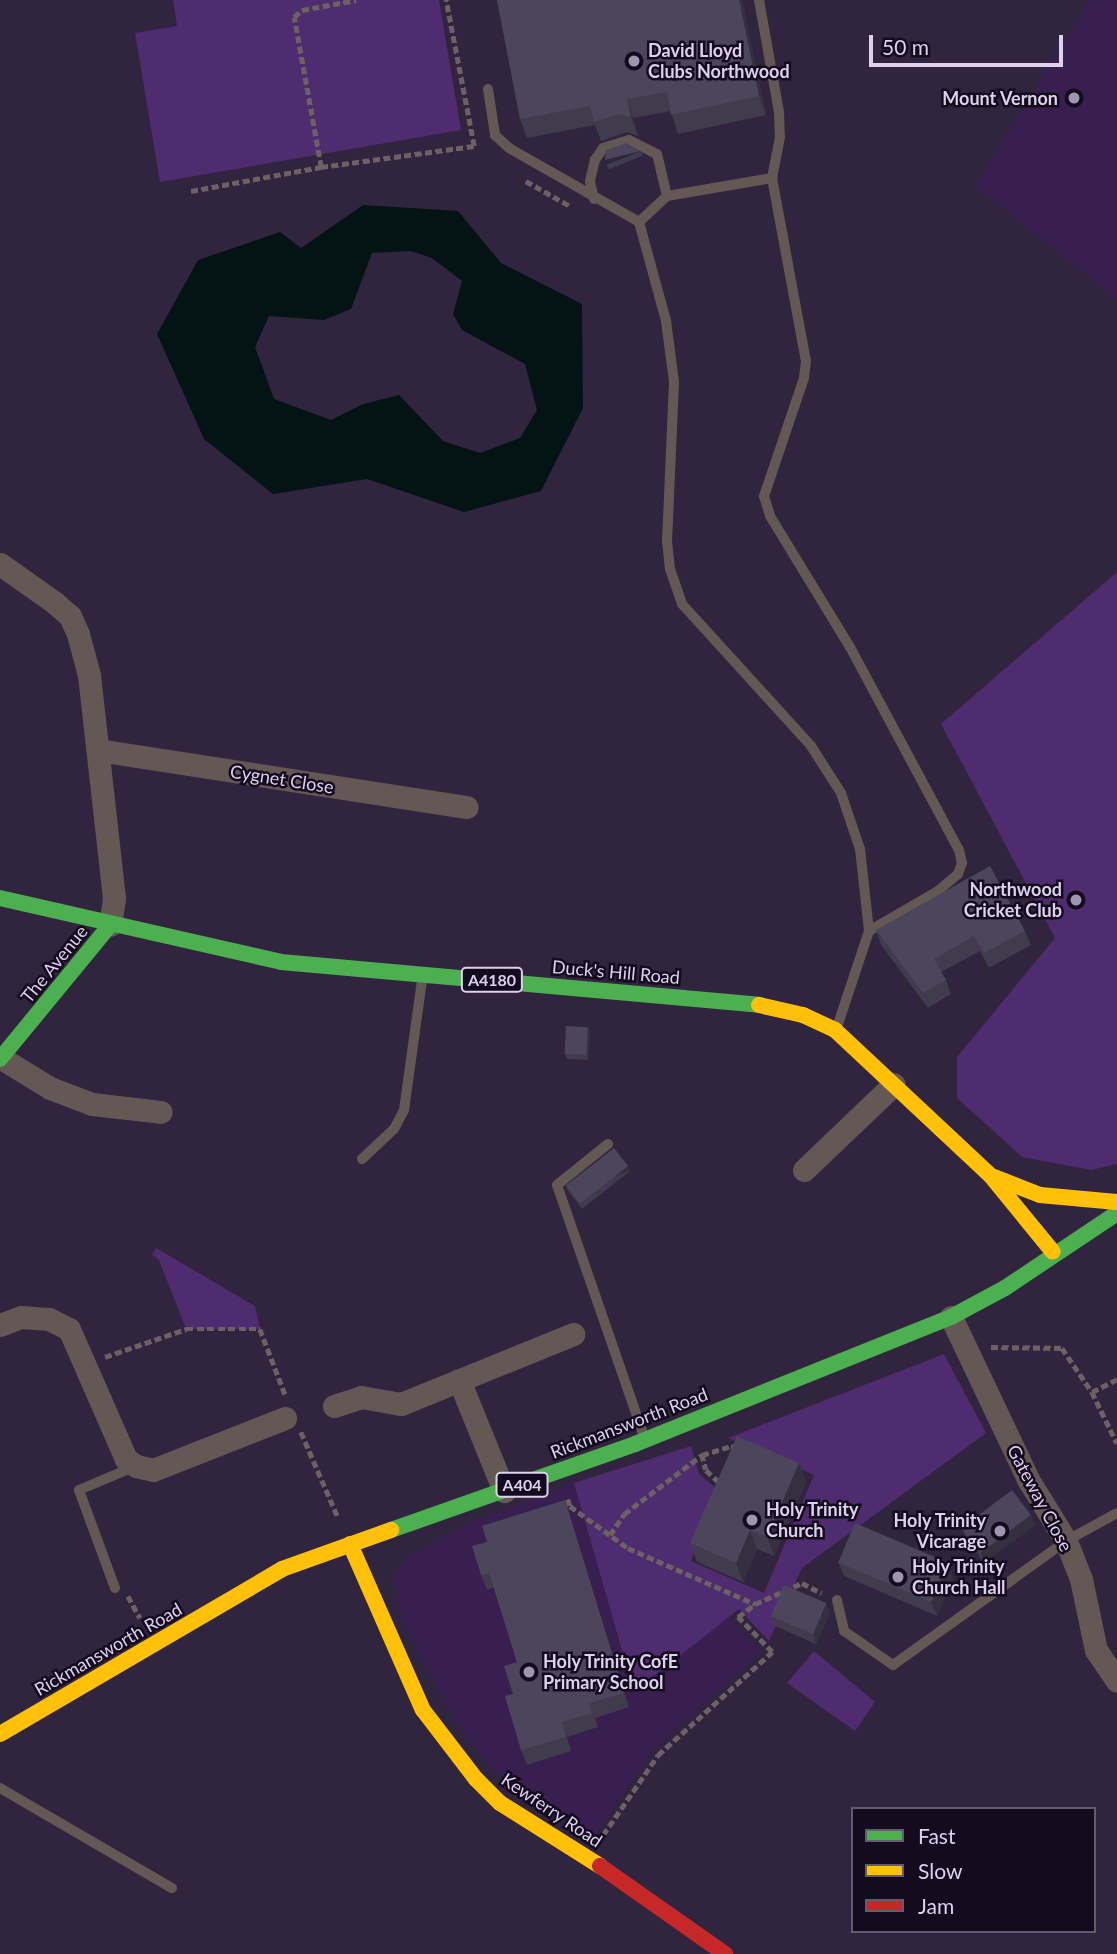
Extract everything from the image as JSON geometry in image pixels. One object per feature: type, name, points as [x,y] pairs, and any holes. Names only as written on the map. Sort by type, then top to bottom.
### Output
[{"type":"main road","name":"Duck's Hill Road","points":[[0,898],[281,962],[771,1006],[835,1030],[990,1175],[1053,1252]]},
{"type":"main road","name":"The Avenue","points":[[1,1059],[110,925]]},
{"type":"main road","points":[[990,1175],[1040,1195],[1117,1202]]},
{"type":"main road","name":"Rickmansworth Road","points":[[0,1734],[282,1569],[646,1439],[951,1317],[1005,1287],[1053,1252],[1117,1213]]},
{"type":"main road","name":"Kewferry Road","points":[[350,1544],[394,1653],[423,1710],[500,1803],[587,1858],[725,1954]]},
{"type":"street","points":[[0,564],[70,616],[89,675],[114,898],[110,925]]},
{"type":"street","name":"Cygnet Close","points":[[98,750],[467,807]]},
{"type":"street","points":[[1,1059],[50,1087],[92,1104],[161,1112]]},
{"type":"street","points":[[804,1170],[894,1084]]},
{"type":"street","points":[[0,1325],[21,1317],[49,1319],[69,1329],[126,1459],[136,1466],[153,1470],[289,1416]]},
{"type":"street","name":"Gateway Close","points":[[951,1317],[1029,1482],[1066,1541],[1082,1579],[1096,1650],[1117,1681]]},
{"type":"street","points":[[334,1406],[360,1396],[401,1404],[573,1334]]},
{"type":"street","points":[[459,1380],[504,1491]]},
{"type":"lane","points":[[759,0],[779,112],[780,137],[772,178],[806,362],[804,378],[764,496],[770,516],[850,647],[960,850],[962,863],[958,874],[938,891],[869,931]]},
{"type":"lane","points":[[488,89],[495,135],[509,148],[594,199],[639,222],[666,321],[674,382],[667,541],[670,569],[682,604],[694,623],[811,746],[841,793],[860,849],[869,931],[863,959],[835,1030]]},
{"type":"lane","points":[[594,199],[590,181],[595,160],[603,148],[629,140],[657,154],[667,196]]},
{"type":"lane","points":[[639,222],[667,196],[772,178]]},
{"type":"lane","points":[[362,1159],[394,1129],[404,1110],[423,974]]},
{"type":"lane","points":[[608,1144],[557,1185],[646,1439]]},
{"type":"lane","points":[[115,1588],[79,1490],[136,1466]]},
{"type":"lane","points":[[837,1600],[844,1631],[893,1665],[1066,1541],[1117,1513]]},
{"type":"lane","points":[[0,1788],[172,1888]]},
{"type":"path","points":[[321,167],[294,17],[302,10],[356,0]]},
{"type":"path","points":[[191,191],[321,167],[474,146],[446,0]]},
{"type":"path","points":[[86,1364],[186,1329],[260,1329],[289,1416],[350,1544]]},
{"type":"path","points":[[965,1347],[1062,1348],[1092,1392],[1117,1443]]},
{"type":"path","points":[[1092,1392],[1117,1378]]},
{"type":"path","points":[[692,1420],[706,1470],[728,1491]]},
{"type":"path","points":[[610,1535],[624,1514],[702,1455],[731,1446],[744,1451]]},
{"type":"path","points":[[558,1472],[570,1506],[628,1548],[755,1604]]},
{"type":"path","points":[[587,1858],[658,1755],[772,1653],[738,1618],[755,1604],[802,1583],[837,1600]]},
{"type":"path","points":[[115,1588],[130,1597],[152,1645]]},
{"type":"shaded area","points":[[173,0],[439,0],[461,130],[160,182],[135,33],[177,26]]},
{"type":"shaded area","name":"Mount Vernon","points":[[1090,0],[1117,0],[1117,299],[976,186]]},
{"type":"shaded area","points":[[363,205],[458,211],[501,263],[582,304],[583,408],[541,491],[464,512],[367,479],[273,494],[204,439],[157,334],[198,260],[280,232],[301,248]],"holes":[[[410,251],[432,258],[462,281],[453,314],[462,330],[525,364],[537,410],[520,438],[480,453],[443,441],[399,395],[363,404],[331,420],[274,399],[255,347],[269,316],[324,320],[351,309],[372,253]]]},
{"type":"shaded area","name":"Northwood Cricket Club","points":[[1117,572],[1117,1164],[1091,1170],[1022,1157],[957,1098],[957,1057],[1055,938],[941,724]]},
{"type":"shaded area","points":[[156,1248],[255,1306],[260,1329],[186,1329],[159,1260],[152,1255]]},
{"type":"shaded area","points":[[944,1354],[986,1433],[802,1568],[769,1641],[739,1609],[634,1692],[574,1483],[691,1446],[699,1474],[719,1491],[691,1561],[764,1593],[814,1475],[728,1438]]},
{"type":"shaded area","name":"Holy Trinity CofE Primary School","points":[[574,1483],[633,1691],[729,1616],[761,1652],[654,1748],[594,1838],[502,1778],[473,1746],[449,1710],[401,1613],[393,1576],[408,1557],[465,1525]]},
{"type":"shaded area","points":[[814,1651],[875,1702],[855,1731],[787,1683]]},
{"type":"building","name":"David Lloyd Clubs Northwood","points":[[497,0],[739,0],[759,96],[671,115],[667,92],[627,99],[631,117],[620,114],[594,122],[590,106],[520,119]]},
{"type":"building","points":[[626,143],[641,151],[605,160],[606,150]]},
{"type":"building","points":[[990,866],[1025,931],[984,953],[974,936],[934,959],[946,980],[923,993],[876,930]]},
{"type":"building","points":[[566,1026],[588,1027],[587,1055],[565,1054]]},
{"type":"building","points":[[614,1148],[628,1166],[580,1204],[566,1186]]},
{"type":"building","name":"Holy Trinity Church","points":[[737,1436],[799,1463],[767,1537],[750,1530],[736,1563],[690,1543]]},
{"type":"building","name":"Holy Trinity Vicarage","points":[[1012,1490],[1031,1515],[980,1553],[962,1528]]},
{"type":"building","points":[[565,1500],[624,1693],[589,1703],[592,1713],[562,1722],[566,1737],[521,1750],[505,1696],[513,1694],[504,1666],[517,1662],[489,1573],[481,1575],[472,1546],[487,1542],[482,1526]]},
{"type":"building","name":"Holy Trinity Church Hall","points":[[855,1523],[948,1562],[931,1602],[838,1563]]},
{"type":"building","points":[[784,1585],[826,1603],[813,1634],[771,1616]]},
{"type":"traffic: fast","points":[[0,898],[281,962],[759,1005]]},
{"type":"traffic: fast","points":[[0,1059],[110,925]]},
{"type":"traffic: fast","points":[[391,1530],[635,1444],[951,1317],[1005,1288],[1117,1213]]},
{"type":"traffic: slow","points":[[759,1005],[803,1015],[835,1030],[990,1175],[1053,1252]]},
{"type":"traffic: slow","points":[[994,1177],[1040,1195],[1117,1202]]},
{"type":"traffic: slow","points":[[0,1734],[282,1569],[391,1530]]},
{"type":"traffic: slow","points":[[350,1544],[423,1710],[476,1779],[500,1803],[600,1866]]},
{"type":"traffic: jam","points":[[600,1866],[725,1954]]},
{"type":"place","name":"David Lloyd Clubs Northwood","points":[[634,61]]},
{"type":"place","name":"Mount Vernon","points":[[1074,98]]},
{"type":"place","name":"Northwood Cricket Club","points":[[1076,900]]},
{"type":"place","name":"Holy Trinity Church","points":[[752,1520]]},
{"type":"place","name":"Holy Trinity Vicarage","points":[[1000,1531]]},
{"type":"place","name":"Holy Trinity Church Hall","points":[[898,1577]]},
{"type":"place","name":"Holy Trinity CofE Primary School","points":[[529,1672]]}]
